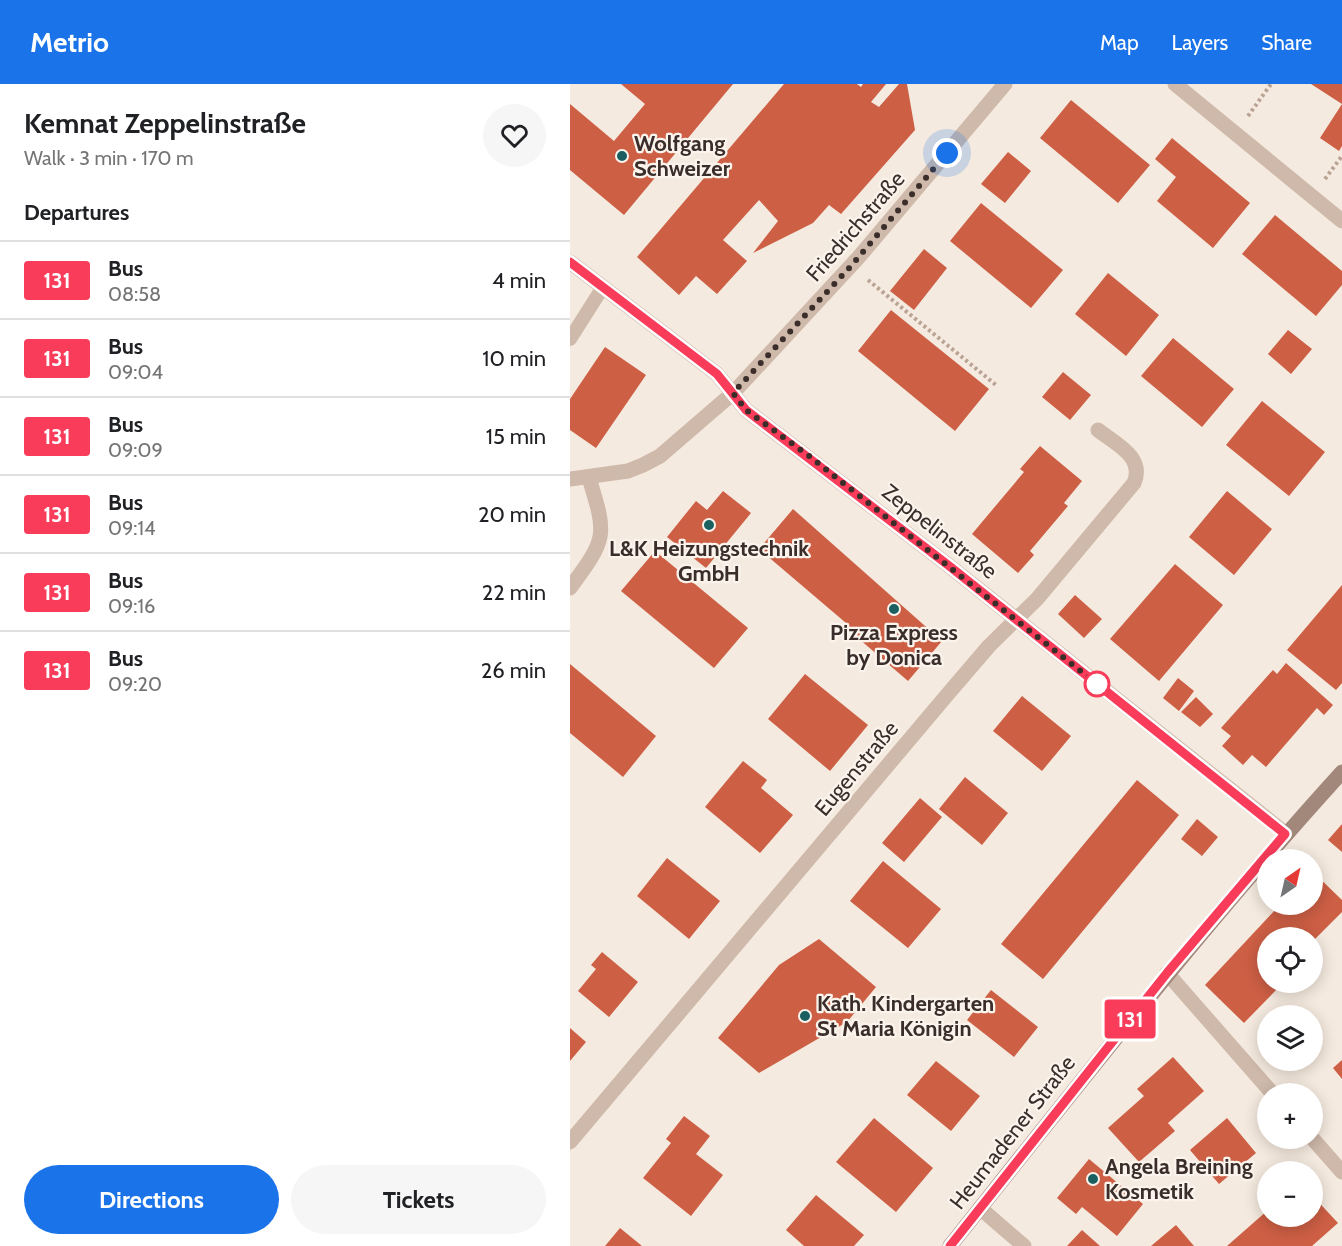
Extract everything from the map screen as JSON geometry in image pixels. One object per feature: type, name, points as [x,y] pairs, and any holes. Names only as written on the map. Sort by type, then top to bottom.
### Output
[{"type":"main road","name":"Heumadener Straße","points":[[950,1246],[1167,973],[1285,834],[1342,771]]},
{"type":"street","name":"Friedrichstraße","points":[[570,479],[628,471],[660,456],[733,393],[851,266],[1005,84]]},
{"type":"street","points":[[1175,84],[1342,221]]},
{"type":"street","name":"Zeppelinstraße","points":[[570,262],[717,374],[746,410],[809,456],[1285,834]]},
{"type":"street","name":"Eugenstraße","points":[[570,1142],[946,695],[1037,599],[1134,483],[1138,474],[1134,458],[1098,430]]},
{"type":"street","points":[[570,588],[595,554],[601,536],[602,519],[589,478]]},
{"type":"street","points":[[1167,973],[1263,1083]]},
{"type":"street","points":[[1323,1149],[1340,1166]]},
{"type":"street","points":[[980,1209],[1024,1246]]},
{"type":"lane","points":[[570,339],[603,287]]},
{"type":"path","points":[[1235,133],[1271,84]]},
{"type":"path","points":[[851,266],[996,385]]},
{"type":"building","name":"Wolfgang Schweizer","points":[[621,84],[733,84],[624,215],[570,170],[570,104],[614,141],[645,104]]},
{"type":"building","points":[[784,84],[857,84],[861,87],[863,84],[886,84],[871,102],[879,107],[899,84],[907,84],[915,130],[841,214],[829,205],[813,223],[753,253],[778,221],[759,200],[723,240],[747,261],[717,294],[696,276],[679,295],[637,257]]},
{"type":"building","points":[[1311,84],[1342,84],[1342,104]]},
{"type":"building","points":[[1071,100],[1150,165],[1118,203],[1040,138]]},
{"type":"building","points":[[1342,104],[1342,146],[1339,151],[1320,138]]},
{"type":"building","points":[[1172,138],[1250,203],[1213,248],[1157,201],[1176,177],[1155,159]]},
{"type":"building","points":[[1008,152],[1031,171],[1005,203],[981,184]]},
{"type":"building","points":[[981,203],[1063,270],[1031,308],[950,241]]},
{"type":"building","points":[[1275,215],[1342,271],[1342,285],[1316,316],[1242,254]]},
{"type":"building","points":[[924,249],[947,268],[914,310],[890,291]]},
{"type":"building","points":[[1108,273],[1159,315],[1126,356],[1075,314]]},
{"type":"building","points":[[891,310],[989,389],[955,431],[858,351]]},
{"type":"building","points":[[1288,330],[1312,349],[1291,374],[1268,354]]},
{"type":"building","points":[[1173,338],[1234,389],[1202,427],[1141,376]]},
{"type":"building","points":[[605,347],[646,375],[596,448],[570,430],[570,399]]},
{"type":"building","points":[[1063,372],[1091,395],[1070,420],[1042,397]]},
{"type":"building","points":[[1262,401],[1325,452],[1289,496],[1226,445]]},
{"type":"building","points":[[1040,446],[1082,481],[1064,503],[1068,506],[1030,551],[1034,555],[1018,573],[972,534],[1024,472],[1020,469]]},
{"type":"building","name":"L&K Heizungstechnik GmbH","points":[[723,491],[751,513],[706,568],[667,537],[696,501],[707,510]]},
{"type":"building","points":[[1227,491],[1272,529],[1234,575],[1189,537]]},
{"type":"building","points":[[793,509],[942,641],[908,681],[844,626],[846,623],[759,549]]},
{"type":"building","points":[[655,551],[748,628],[714,668],[621,591]]},
{"type":"building","points":[[1175,564],[1223,605],[1159,681],[1110,639]]},
{"type":"building","points":[[1342,585],[1342,683],[1336,690],[1287,650]]},
{"type":"building","points":[[1075,595],[1102,619],[1084,638],[1058,614]]},
{"type":"building","points":[[1286,663],[1333,705],[1324,715],[1317,708],[1266,767],[1252,755],[1243,765],[1222,746],[1231,736],[1221,728],[1273,670],[1277,674]]},
{"type":"building","points":[[570,664],[656,736],[623,777],[570,733]]},
{"type":"building","points":[[805,674],[868,725],[830,771],[768,719]]},
{"type":"building","points":[[1178,678],[1194,691],[1179,711],[1163,698]]},
{"type":"building","points":[[1022,696],[1071,736],[1042,771],[993,731]]},
{"type":"building","points":[[1196,697],[1213,714],[1200,727],[1181,712]]},
{"type":"building","points":[[743,761],[767,780],[761,788],[793,815],[760,853],[705,807]]},
{"type":"building","points":[[965,777],[1008,813],[982,845],[939,809]]},
{"type":"building","points":[[1137,780],[1179,815],[1043,979],[1001,944]]},
{"type":"building","points":[[920,798],[942,817],[904,862],[882,843]]},
{"type":"building","points":[[1197,819],[1218,837],[1202,856],[1181,839]]},
{"type":"building","points":[[1342,824],[1342,852],[1328,840]]},
{"type":"building","points":[[667,858],[720,901],[689,939],[637,896]]},
{"type":"building","points":[[883,861],[941,909],[908,948],[850,901]]},
{"type":"building","points":[[1323,882],[1342,900],[1342,912],[1323,931],[1323,927],[1259,927],[1270,915],[1323,915]]},
{"type":"building","points":[[1257,929],[1257,993],[1273,993],[1262,1005],[1257,1005],[1257,1010],[1244,1023],[1205,985]]},
{"type":"building","points":[[819,939],[876,987],[847,1022],[759,1073],[718,1038],[779,965]]},
{"type":"building","points":[[602,952],[638,982],[609,1017],[578,991],[596,969],[591,965]]},
{"type":"building","points":[[991,990],[1038,1027],[1014,1057],[967,1020]]},
{"type":"building","points":[[570,1028],[586,1042],[570,1061]]},
{"type":"building","points":[[1173,1057],[1204,1091],[1168,1123],[1175,1131],[1139,1162],[1108,1128],[1144,1096],[1137,1089]]},
{"type":"building","points":[[1342,1060],[1342,1079],[1333,1068]]},
{"type":"building","points":[[936,1061],[980,1096],[951,1131],[907,1095]]},
{"type":"building","points":[[684,1116],[710,1136],[696,1154],[723,1175],[691,1216],[643,1178],[671,1143],[666,1139]]},
{"type":"building","points":[[874,1118],[933,1168],[896,1212],[836,1162]]},
{"type":"building","points":[[1227,1118],[1256,1153],[1219,1184],[1190,1150]]},
{"type":"building","name":"Angela Breining Kosmetik","points":[[1089,1159],[1143,1204],[1117,1236],[1082,1207],[1076,1214],[1057,1198]]},
{"type":"building","points":[[816,1195],[864,1235],[854,1246],[804,1246],[786,1230]]},
{"type":"building","points":[[1323,1207],[1338,1223],[1312,1246],[1227,1246],[1257,1220],[1257,1227],[1323,1227]]},
{"type":"building","points":[[1176,1225],[1194,1246],[1151,1246]]},
{"type":"building","points":[[620,1228],[642,1246],[605,1246]]},
{"type":"building","points":[[1082,1230],[1100,1246],[1067,1246]]},
{"type":"bus line","name":"131","points":[[570,262],[717,374],[746,410],[762,423],[809,456],[948,565],[1285,834],[1230,896],[1167,973],[950,1246]]},
{"type":"place","name":"Wolfgang Schweizer","points":[[622,156]]},
{"type":"place","name":"L&K Heizungstechnik GmbH","points":[[709,525]]},
{"type":"place","name":"Pizza Express by Donica","points":[[894,609]]},
{"type":"place","name":"Kath. Kindergarten St Maria Königin","points":[[805,1016]]},
{"type":"place","name":"Angela Breining Kosmetik","points":[[1093,1179]]},
{"type":"route","points":[[947,153],[851,266],[756,371],[733,393],[746,410],[762,423],[809,456],[1097,684]]}]
